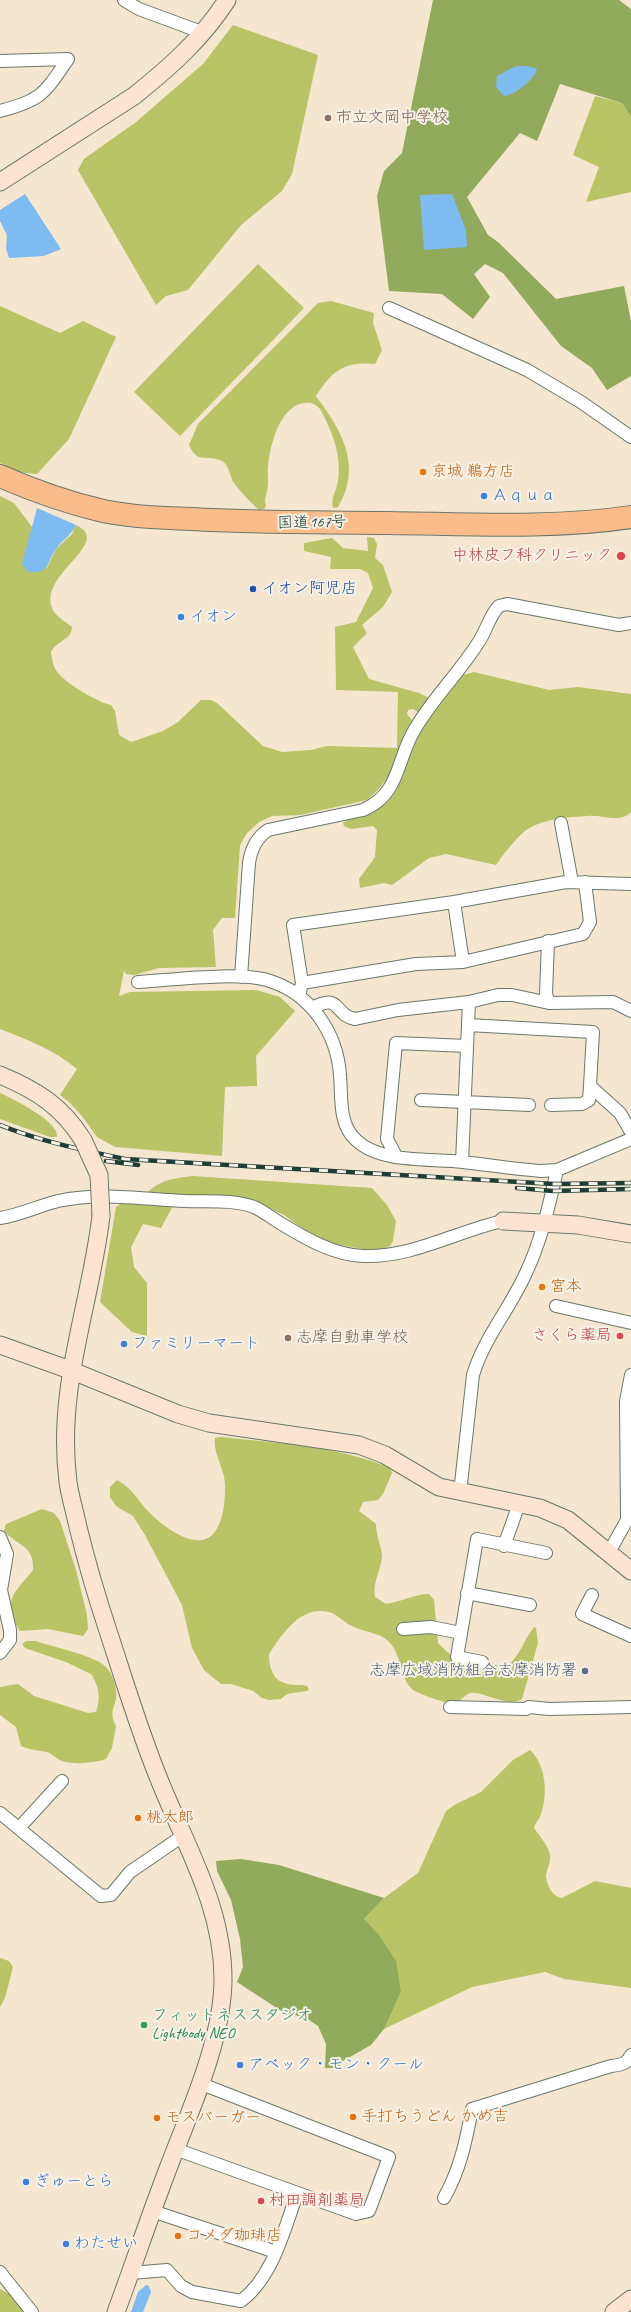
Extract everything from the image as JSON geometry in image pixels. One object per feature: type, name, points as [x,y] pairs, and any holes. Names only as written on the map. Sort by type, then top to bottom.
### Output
[{"type":"highway","name":"国道167号","points":[[0,476],[96,509],[138,516],[269,523],[301,522],[535,525],[588,523],[631,517]]},
{"type":"street","points":[[124,0],[139,9],[204,33]]},
{"type":"street","points":[[0,182],[134,96],[172,65],[204,33],[227,0]]},
{"type":"street","points":[[0,61],[68,59],[47,90],[27,104],[0,111]]},
{"type":"street","points":[[389,308],[527,370],[581,402],[631,437]]},
{"type":"street","points":[[242,977],[249,863],[251,852],[260,835],[268,830],[364,810],[374,806],[387,794],[396,779],[403,751],[414,729],[437,696],[478,643],[499,606],[507,604],[619,624],[631,623]]},
{"type":"street","points":[[561,823],[572,882]]},
{"type":"street","points":[[299,996],[302,983],[293,925],[454,902],[572,882],[631,884]]},
{"type":"street","points":[[302,983],[416,964],[463,962],[583,934],[590,922],[585,882]]},
{"type":"street","points":[[454,902],[463,962]]},
{"type":"street","points":[[548,941],[546,994],[549,1002]]},
{"type":"street","points":[[138,982],[242,977],[270,980],[299,996],[312,1008],[326,1027],[339,1060],[342,1112],[348,1130],[356,1141],[371,1150],[396,1156],[462,1162],[517,1170],[558,1170],[631,1139]]},
{"type":"street","points":[[312,1008],[328,1002],[334,1004],[349,1017],[355,1018],[398,1010],[469,1002],[505,995],[549,1002],[613,1002],[631,1011]]},
{"type":"street","points":[[462,1162],[466,1103],[469,1002]]},
{"type":"street","points":[[468,1025],[593,1032],[589,1100],[582,1104],[551,1105]]},
{"type":"street","points":[[396,1156],[387,1139],[396,1043],[467,1046]]},
{"type":"street","points":[[0,1075],[31,1089],[49,1100],[65,1114],[83,1140],[99,1175],[102,1194],[101,1216],[96,1253],[70,1370],[65,1446],[68,1485],[90,1575],[160,1783],[184,1835],[207,1891],[221,1945],[223,1981],[220,2007],[214,2036],[199,2083],[116,2312]]},
{"type":"street","points":[[590,1086],[620,1113],[631,1132]]},
{"type":"street","points":[[421,1100],[529,1105]]},
{"type":"street","points":[[460,1493],[473,1375],[478,1358],[485,1342],[525,1276],[544,1223],[558,1170]]},
{"type":"street","points":[[0,1218],[18,1215],[57,1202],[90,1196],[229,1202],[254,1208],[294,1232],[329,1249],[346,1255],[366,1256],[400,1252],[429,1245],[486,1225],[503,1221],[585,1226],[631,1234]]},
{"type":"street","points":[[556,1306],[631,1323]]},
{"type":"street","points":[[0,1345],[70,1370],[178,1414],[209,1422],[359,1445],[385,1455],[439,1487],[460,1493],[520,1504],[556,1513],[568,1520],[608,1554],[631,1571]]},
{"type":"street","points":[[608,1554],[629,1520],[626,1401],[631,1375]]},
{"type":"street","points":[[504,1546],[520,1504]]},
{"type":"street","points":[[0,1537],[7,1554],[1,1590],[10,1630],[10,1640],[0,1653]]},
{"type":"street","points":[[482,1662],[457,1657],[477,1539],[504,1546],[546,1553]]},
{"type":"street","points":[[468,1593],[530,1605]]},
{"type":"street","points":[[592,1595],[582,1614],[631,1636]]},
{"type":"street","points":[[403,1629],[431,1627],[461,1633]]},
{"type":"street","points":[[450,1707],[526,1709],[529,1707],[631,1707]]},
{"type":"street","points":[[19,1828],[62,1781]]},
{"type":"street","points":[[0,1813],[101,1896],[106,1897],[111,1895],[130,1872],[184,1835]]},
{"type":"street","points":[[444,2198],[455,2180],[462,2158],[472,2109],[611,2066],[622,2064],[627,2062],[631,2055]]},
{"type":"street","points":[[175,2149],[356,2214],[369,2211],[389,2157],[199,2083]]},
{"type":"street","points":[[130,2273],[167,2270],[181,2286],[192,2292],[241,2301],[251,2293],[276,2252],[298,2194]]},
{"type":"street","points":[[152,2212],[276,2252]]},
{"type":"street","points":[[0,2272],[32,2312]]},
{"type":"street","points":[[614,2312],[631,2299]]},
{"type":"green space","points":[[433,0],[619,0],[631,9],[631,117],[622,103],[560,84],[537,141],[520,133],[467,197],[488,235],[498,242],[556,299],[624,286],[631,321],[631,376],[607,390],[592,368],[561,346],[503,273],[485,264],[474,274],[490,297],[473,319],[442,294],[389,291],[377,196],[384,171],[402,153]]},
{"type":"green space","points":[[233,25],[318,55],[292,174],[282,191],[241,225],[188,290],[166,296],[156,305],[78,170],[84,159],[136,122],[203,64]]},
{"type":"green space","points":[[595,96],[622,103],[631,117],[631,192],[586,202],[599,167],[573,155]]},
{"type":"green space","points":[[258,264],[304,308],[180,436],[134,392]]},
{"type":"green space","points":[[331,301],[374,313],[373,323],[382,350],[375,364],[355,364],[347,366],[334,374],[316,396],[334,422],[346,448],[349,462],[349,477],[345,492],[338,507],[333,508],[332,501],[339,471],[339,462],[335,444],[320,409],[313,404],[304,403],[289,411],[278,428],[269,457],[268,488],[265,500],[266,506],[264,509],[259,510],[234,483],[226,464],[215,458],[199,457],[192,451],[189,445],[198,424],[318,303]]},
{"type":"green space","points":[[0,306],[60,333],[83,321],[116,337],[69,439],[37,474],[19,472],[0,463]]},
{"type":"green space","points":[[0,496],[14,503],[32,527],[29,540],[47,568],[56,549],[72,534],[76,525],[85,532],[86,541],[82,550],[64,571],[56,583],[51,595],[53,611],[72,627],[69,635],[51,652],[52,660],[56,671],[68,682],[90,696],[111,705],[115,711],[119,735],[131,742],[163,731],[178,722],[201,700],[211,700],[217,703],[263,746],[282,752],[311,750],[327,746],[397,748],[398,692],[336,690],[335,627],[356,622],[373,588],[368,573],[360,569],[330,569],[331,557],[304,551],[304,543],[332,538],[343,548],[368,551],[367,537],[374,538],[377,544],[375,558],[383,565],[392,592],[383,607],[362,625],[367,633],[353,647],[369,679],[419,693],[429,698],[419,713],[413,709],[408,710],[407,714],[412,720],[395,764],[383,784],[367,800],[300,815],[272,816],[259,822],[247,833],[240,845],[235,918],[222,918],[213,930],[216,967],[159,968],[134,975],[126,974],[124,970],[119,996],[130,992],[256,990],[280,997],[295,1011],[256,1056],[257,1086],[225,1087],[222,1156],[115,1147],[97,1137],[82,1116],[60,1095],[77,1069],[49,1050],[0,1029]]},
{"type":"green space","points":[[474,672],[549,690],[578,687],[631,694],[631,812],[627,816],[616,818],[593,816],[573,817],[551,820],[537,824],[522,834],[512,844],[496,865],[446,854],[429,858],[392,885],[384,883],[360,888],[359,879],[375,857],[377,830],[373,826],[351,829],[344,826],[343,823],[380,807],[391,798],[398,785],[411,749],[427,721],[459,678],[463,675]]},
{"type":"green space","points":[[0,1093],[44,1118],[56,1131],[57,1137],[50,1137],[0,1119]]},
{"type":"green space","points":[[192,1176],[372,1188],[387,1205],[396,1221],[393,1241],[390,1246],[380,1250],[368,1250],[330,1243],[314,1237],[284,1215],[261,1205],[208,1195],[189,1195],[173,1206],[161,1228],[143,1224],[131,1247],[134,1267],[147,1283],[147,1336],[132,1332],[100,1302],[116,1207],[122,1203],[136,1203],[155,1186],[161,1183],[173,1179]]},
{"type":"green space","points":[[220,1437],[307,1446],[350,1455],[390,1468],[392,1473],[383,1494],[378,1500],[363,1502],[359,1511],[376,1524],[382,1553],[374,1592],[375,1597],[386,1604],[418,1595],[429,1594],[434,1600],[438,1643],[460,1662],[473,1668],[487,1668],[499,1664],[508,1665],[516,1657],[534,1627],[536,1628],[538,1643],[522,1699],[511,1702],[481,1694],[470,1693],[458,1702],[452,1703],[420,1694],[412,1689],[408,1684],[397,1654],[386,1639],[352,1626],[332,1613],[321,1611],[311,1612],[294,1622],[287,1629],[269,1654],[272,1672],[277,1679],[288,1684],[307,1686],[309,1690],[287,1694],[281,1699],[269,1700],[262,1698],[253,1691],[231,1684],[221,1684],[204,1670],[192,1648],[182,1605],[145,1535],[133,1516],[116,1506],[110,1497],[110,1487],[117,1480],[123,1484],[157,1519],[181,1536],[199,1540],[207,1538],[214,1533],[220,1523],[224,1504],[224,1479],[215,1444],[215,1438]]},
{"type":"green space","points":[[42,1509],[54,1513],[60,1521],[76,1570],[87,1615],[88,1629],[83,1636],[48,1629],[20,1631],[11,1612],[12,1598],[33,1570],[33,1562],[28,1550],[4,1531],[6,1524]]},
{"type":"green space","points":[[26,1641],[36,1641],[85,1656],[102,1664],[109,1670],[116,1691],[116,1701],[112,1716],[116,1726],[112,1748],[106,1759],[96,1762],[73,1763],[60,1760],[48,1753],[21,1746],[16,1727],[0,1715],[0,1687],[18,1684],[34,1696],[88,1713],[96,1712],[99,1697],[96,1683],[91,1674],[66,1662],[25,1648],[22,1644]]},
{"type":"green space","points":[[530,1750],[539,1764],[544,1780],[545,1789],[543,1806],[534,1828],[546,1844],[549,1851],[550,1861],[546,1877],[553,1893],[562,1898],[595,1881],[631,1888],[631,1988],[564,1979],[545,1972],[472,1987],[384,2029],[401,1992],[364,1919],[384,1898],[418,1873],[446,1811],[456,1804],[481,1792],[513,1760]]},
{"type":"green space","points":[[241,1859],[279,1865],[384,1898],[364,1919],[379,1935],[396,1961],[401,1992],[384,2029],[371,2045],[343,2061],[339,2068],[325,2068],[326,2044],[318,2026],[306,2018],[283,2012],[237,1982],[243,1967],[240,1939],[231,1900],[217,1871],[216,1861]]},
{"type":"green space","points":[[0,1958],[9,1961],[13,1967],[5,1998],[0,2007]]},
{"type":"green space","points":[[0,2289],[34,2306],[39,2312],[0,2312]]},
{"type":"water","points":[[516,66],[528,66],[537,69],[524,86],[513,93],[504,96],[496,87],[497,76]]},
{"type":"water","points":[[25,194],[61,249],[44,256],[9,258],[6,248],[7,235],[0,221],[0,210]]},
{"type":"water","points":[[452,194],[466,230],[467,247],[424,250],[420,195]]},
{"type":"water","points":[[37,508],[76,525],[72,532],[56,549],[44,569],[41,571],[28,572],[22,564]]},
{"type":"water","points":[[146,2285],[149,2286],[151,2292],[143,2312],[131,2312],[138,2292]]},
{"type":"railway","points":[[0,1125],[15,1131],[77,1149],[125,1159],[554,1184],[631,1183]]},
{"type":"railway","points":[[106,1161],[138,1165]]},
{"type":"railway","points":[[517,1188],[553,1191],[631,1189]]},
{"type":"place","name":"市立文岡中学校","points":[[328,118]]},
{"type":"place","name":"京城 鵜方店","points":[[423,472]]},
{"type":"place","name":"Ａｑｕａ","points":[[484,496]]},
{"type":"place","name":"中林皮フ科クリニック","points":[[621,556]]},
{"type":"place","name":"イオン阿児店","points":[[253,589]]},
{"type":"place","name":"イオン","points":[[181,617]]},
{"type":"place","name":"宮本","points":[[542,1287]]},
{"type":"place","name":"さくら薬局","points":[[620,1336]]},
{"type":"place","name":"志摩自動車学校","points":[[288,1338]]},
{"type":"place","name":"ファミリーマート","points":[[124,1344]]},
{"type":"place","name":"志摩広域消防組合志摩消防署","points":[[585,1671]]},
{"type":"place","name":"桃太郎","points":[[138,1818]]},
{"type":"place","name":"フィットネススタジオ Lightbody NEO","points":[[144,2025]]},
{"type":"place","name":"アベック・モン・クール","points":[[240,2065]]},
{"type":"place","name":"手打ちうどん かめ吉","points":[[353,2117]]},
{"type":"place","name":"モスバーガー","points":[[157,2118]]},
{"type":"place","name":"ぎゅーとら","points":[[26,2182]]},
{"type":"place","name":"村田調剤薬局","points":[[261,2201]]},
{"type":"place","name":"コメダ珈琲店","points":[[178,2236]]},
{"type":"place","name":"わたせい","points":[[66,2244]]}]
